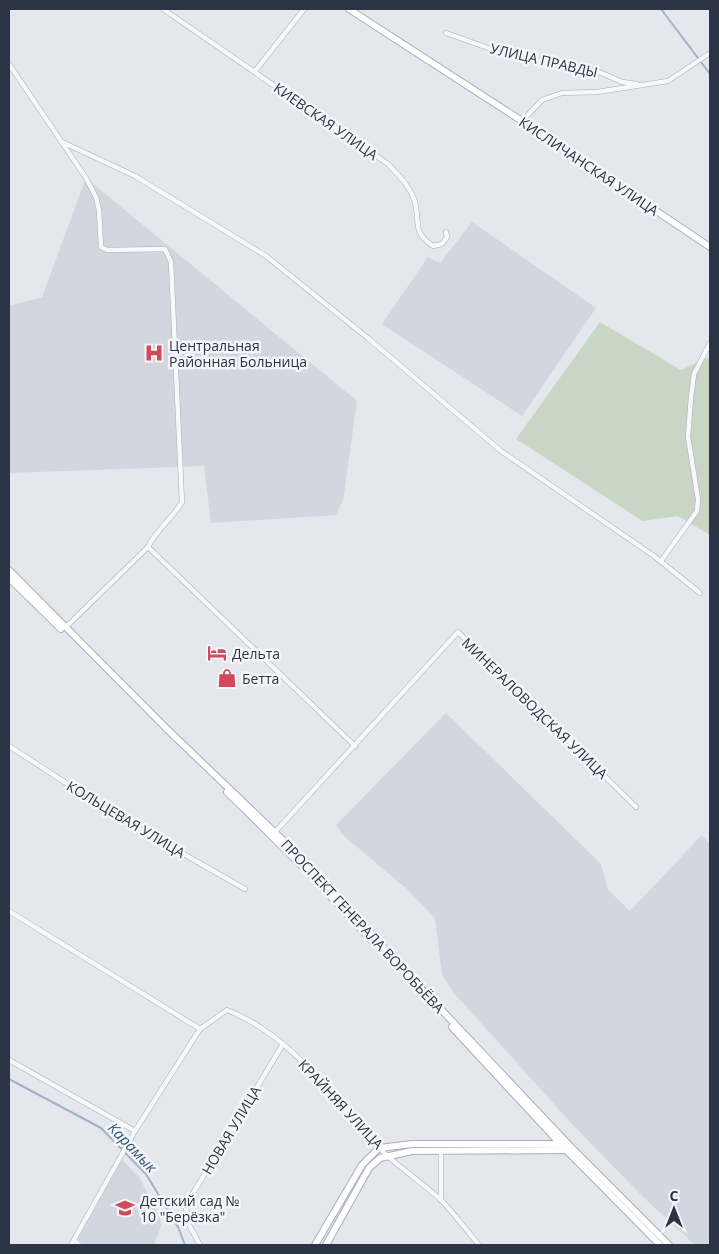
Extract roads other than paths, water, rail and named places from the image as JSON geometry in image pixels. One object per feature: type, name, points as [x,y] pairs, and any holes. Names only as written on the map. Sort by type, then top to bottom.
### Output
[{"type":"main road","name":"КИСЛИЧАНСКАЯ УЛИЦА","points":[[349,9],[522,121],[710,247]]},
{"type":"main road","name":"ПРОСПЕКТ ГЕНЕРАЛА ВОРОБЬЁВА","points":[[9,570],[315,871],[407,973],[660,1245]]},
{"type":"main road","name":"ПРОСПЕКТ ГЕНЕРАЛА ВОРОБЬЁВА","points":[[9,578],[309,873],[560,1144]]},
{"type":"main road","points":[[315,1245],[362,1165],[379,1148],[412,1144],[560,1144],[569,1148]]},
{"type":"main road","name":"ПРОСПЕКТ ГЕНЕРАЛА ВОРОБЬЁВА","points":[[569,1148],[669,1245]]},
{"type":"main road","points":[[326,1245],[369,1168],[380,1158],[412,1151],[569,1148]]},
{"type":"street","name":"КИЕВСКАЯ УЛИЦА","points":[[164,9],[388,164],[407,184],[415,202],[418,232],[423,240],[432,246],[442,244],[447,237],[446,232]]},
{"type":"street","points":[[255,71],[304,9]]},
{"type":"street","name":"УЛИЦА ПРАВДЫ","points":[[446,33],[494,50],[542,62],[599,72],[622,82],[643,85]]},
{"type":"street","name":"УЛИЦА ПРАВДЫ","points":[[522,121],[542,100],[562,93],[597,92],[668,81],[710,53]]},
{"type":"street","points":[[9,64],[96,197],[101,247],[107,250],[166,249],[172,262],[182,502],[174,515],[154,535],[148,548],[66,628]]},
{"type":"street","points":[[60,141],[136,176],[266,256],[369,339],[501,451],[661,561],[700,593]]},
{"type":"street","points":[[661,561],[697,511],[698,499],[688,437],[694,374],[710,343]]},
{"type":"street","points":[[148,548],[355,746]]},
{"type":"street","name":"МИНЕРАЛОВОДСКАЯ УЛИЦА","points":[[275,832],[458,632],[636,807]]},
{"type":"street","name":"КОЛЬЦЕВАЯ УЛИЦА","points":[[9,746],[117,816],[245,889]]},
{"type":"street","points":[[9,911],[200,1029],[135,1131],[71,1245]]},
{"type":"street","name":"КРАЙНЯЯ УЛИЦА","points":[[200,1029],[227,1010],[246,1017],[283,1044],[323,1081],[379,1148],[441,1200],[479,1245]]},
{"type":"street","name":"НОВАЯ УЛИЦА","points":[[200,1245],[188,1220],[186,1205],[283,1044]]},
{"type":"street","points":[[9,1060],[135,1131]]},
{"type":"street","points":[[441,1151],[441,1200]]},
{"type":"street","points":[[74,1240],[79,1245]]},
{"type":"waterway","points":[[661,9],[710,74]]},
{"type":"waterway","name":"Карамык","points":[[9,1079],[101,1128],[146,1174],[178,1227],[185,1245]]},
{"type":"place","name":"Центральная Районная Больница","points":[[154,353]]},
{"type":"place","name":"Дельта","points":[[217,653]]},
{"type":"place","name":"Бетта","points":[[227,678]]},
{"type":"place","name":"Детский сад № 10 \"Берёзка\"","points":[[125,1208]]}]
